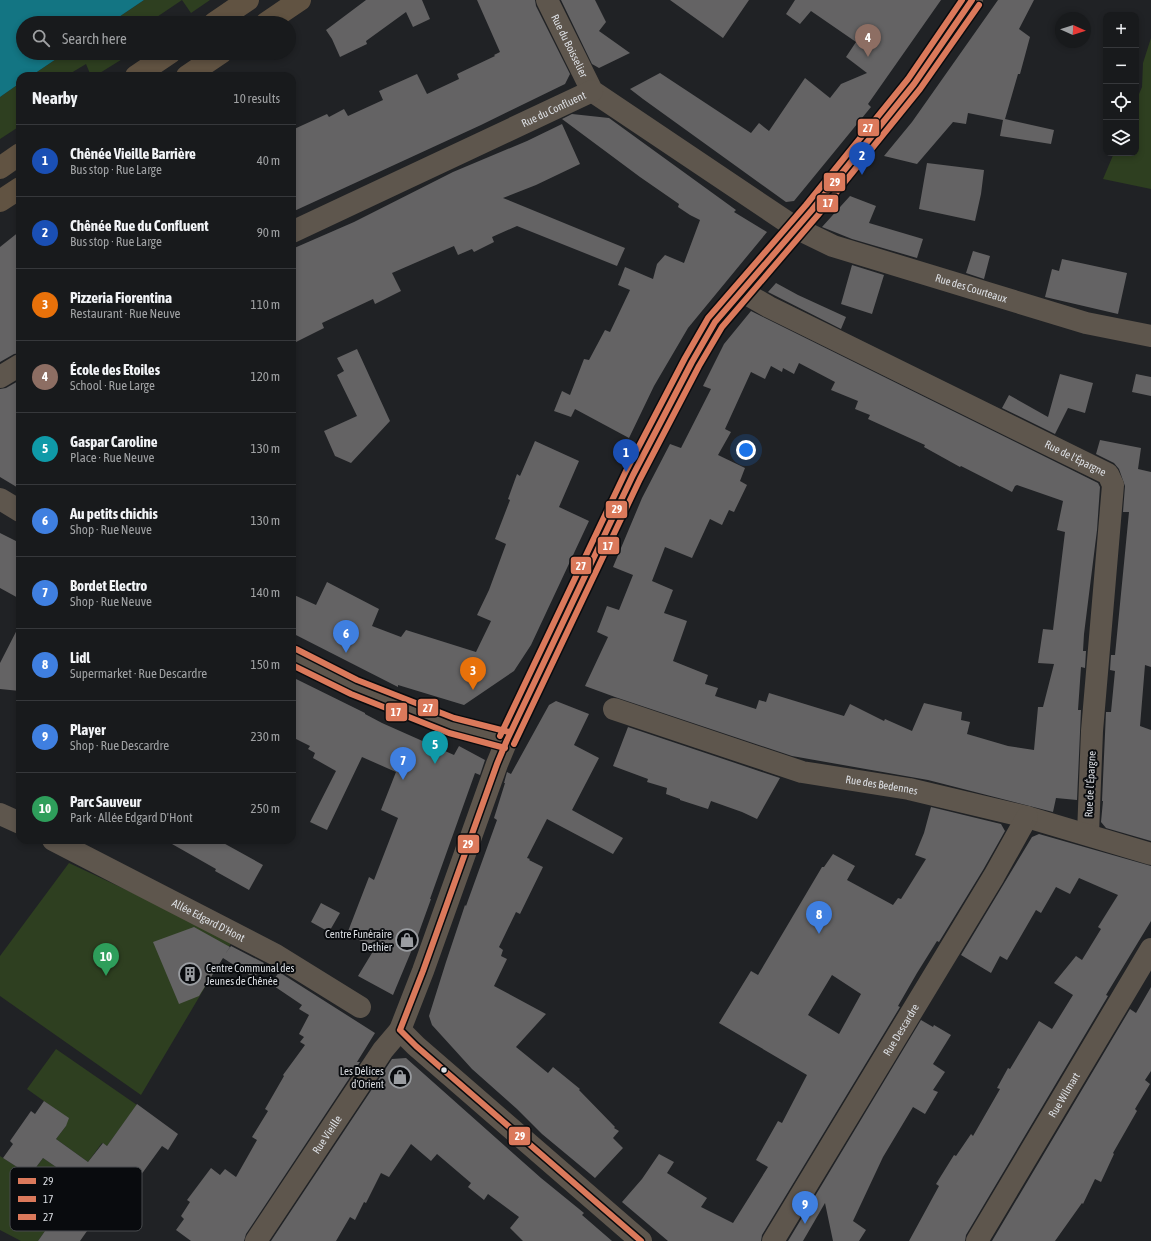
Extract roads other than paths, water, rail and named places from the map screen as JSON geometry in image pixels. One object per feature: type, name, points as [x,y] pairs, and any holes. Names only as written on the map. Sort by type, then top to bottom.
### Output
[{"type":"main road","points":[[224,16],[248,0]]},
{"type":"main road","points":[[276,16],[300,0]]},
{"type":"main road","points":[[142,72],[160,60]]},
{"type":"main road","points":[[193,72],[211,60]]},
{"type":"main road","points":[[0,168],[16,157]]},
{"type":"main road","points":[[0,201],[16,191]]},
{"type":"street","name":"Rue du Boisselier","points":[[547,0],[592,91]]},
{"type":"street","name":"Rue Vieille","points":[[256,1241],[383,1050],[400,1030],[507,740],[634,475],[688,369],[715,322],[812,210],[914,84],[972,0]]},
{"type":"street","name":"Rue du Confluent","points":[[296,230],[592,91],[796,228]]},
{"type":"street","name":"Rue des Courteaux","points":[[796,228],[833,246],[1086,323],[1151,336]]},
{"type":"street","name":"Rue de l'Épargne","points":[[741,291],[776,310],[1108,474],[1114,485],[1092,731],[1088,834]]},
{"type":"street","points":[[0,377],[16,367]]},
{"type":"street","points":[[0,499],[16,509]]},
{"type":"street","points":[[296,658],[354,687],[452,726],[507,740]]},
{"type":"street","name":"Rue des Bedennes","points":[[614,709],[802,772],[909,789],[1027,817],[1151,854]]},
{"type":"street","points":[[0,814],[16,821]]},
{"type":"street","name":"Rue Descardre","points":[[773,1241],[994,876],[1027,817]]},
{"type":"street","name":"Allée Edgard D'Hont","points":[[61,844],[276,955],[360,1007]]},
{"type":"street","name":"Rue Wilmart","points":[[977,1241],[1151,950]]},
{"type":"street","points":[[400,1030],[422,1051],[641,1241]]},
{"type":"water","points":[[0,0],[144,0],[120,16],[16,16],[16,60],[55,60],[37,72],[16,72],[16,86],[0,97]]},
{"type":"place","name":"École des Etoiles","points":[[868,57]]},
{"type":"place","name":"Chênée Rue du Confluent","points":[[862,175]]},
{"type":"place","name":"Chênée Vieille Barrière","points":[[626,472]]},
{"type":"place","name":"Au petits chichis","points":[[346,653]]},
{"type":"place","name":"Pizzeria Fiorentina","points":[[473,690]]},
{"type":"place","name":"Gaspar Caroline","points":[[435,764]]},
{"type":"place","name":"Bordet Electro","points":[[403,780]]},
{"type":"place","name":"Lidl","points":[[819,934]]},
{"type":"place","name":"Centre Funéraire Dethier","points":[[407,940]]},
{"type":"place","name":"Centre Communal des Jeunes de Chênée","points":[[190,974]]},
{"type":"place","name":"Parc Sauveur","points":[[106,976]]},
{"type":"place","name":"Les Délices d'Orient","points":[[400,1077]]},
{"type":"place","name":"Player","points":[[805,1224]]}]
